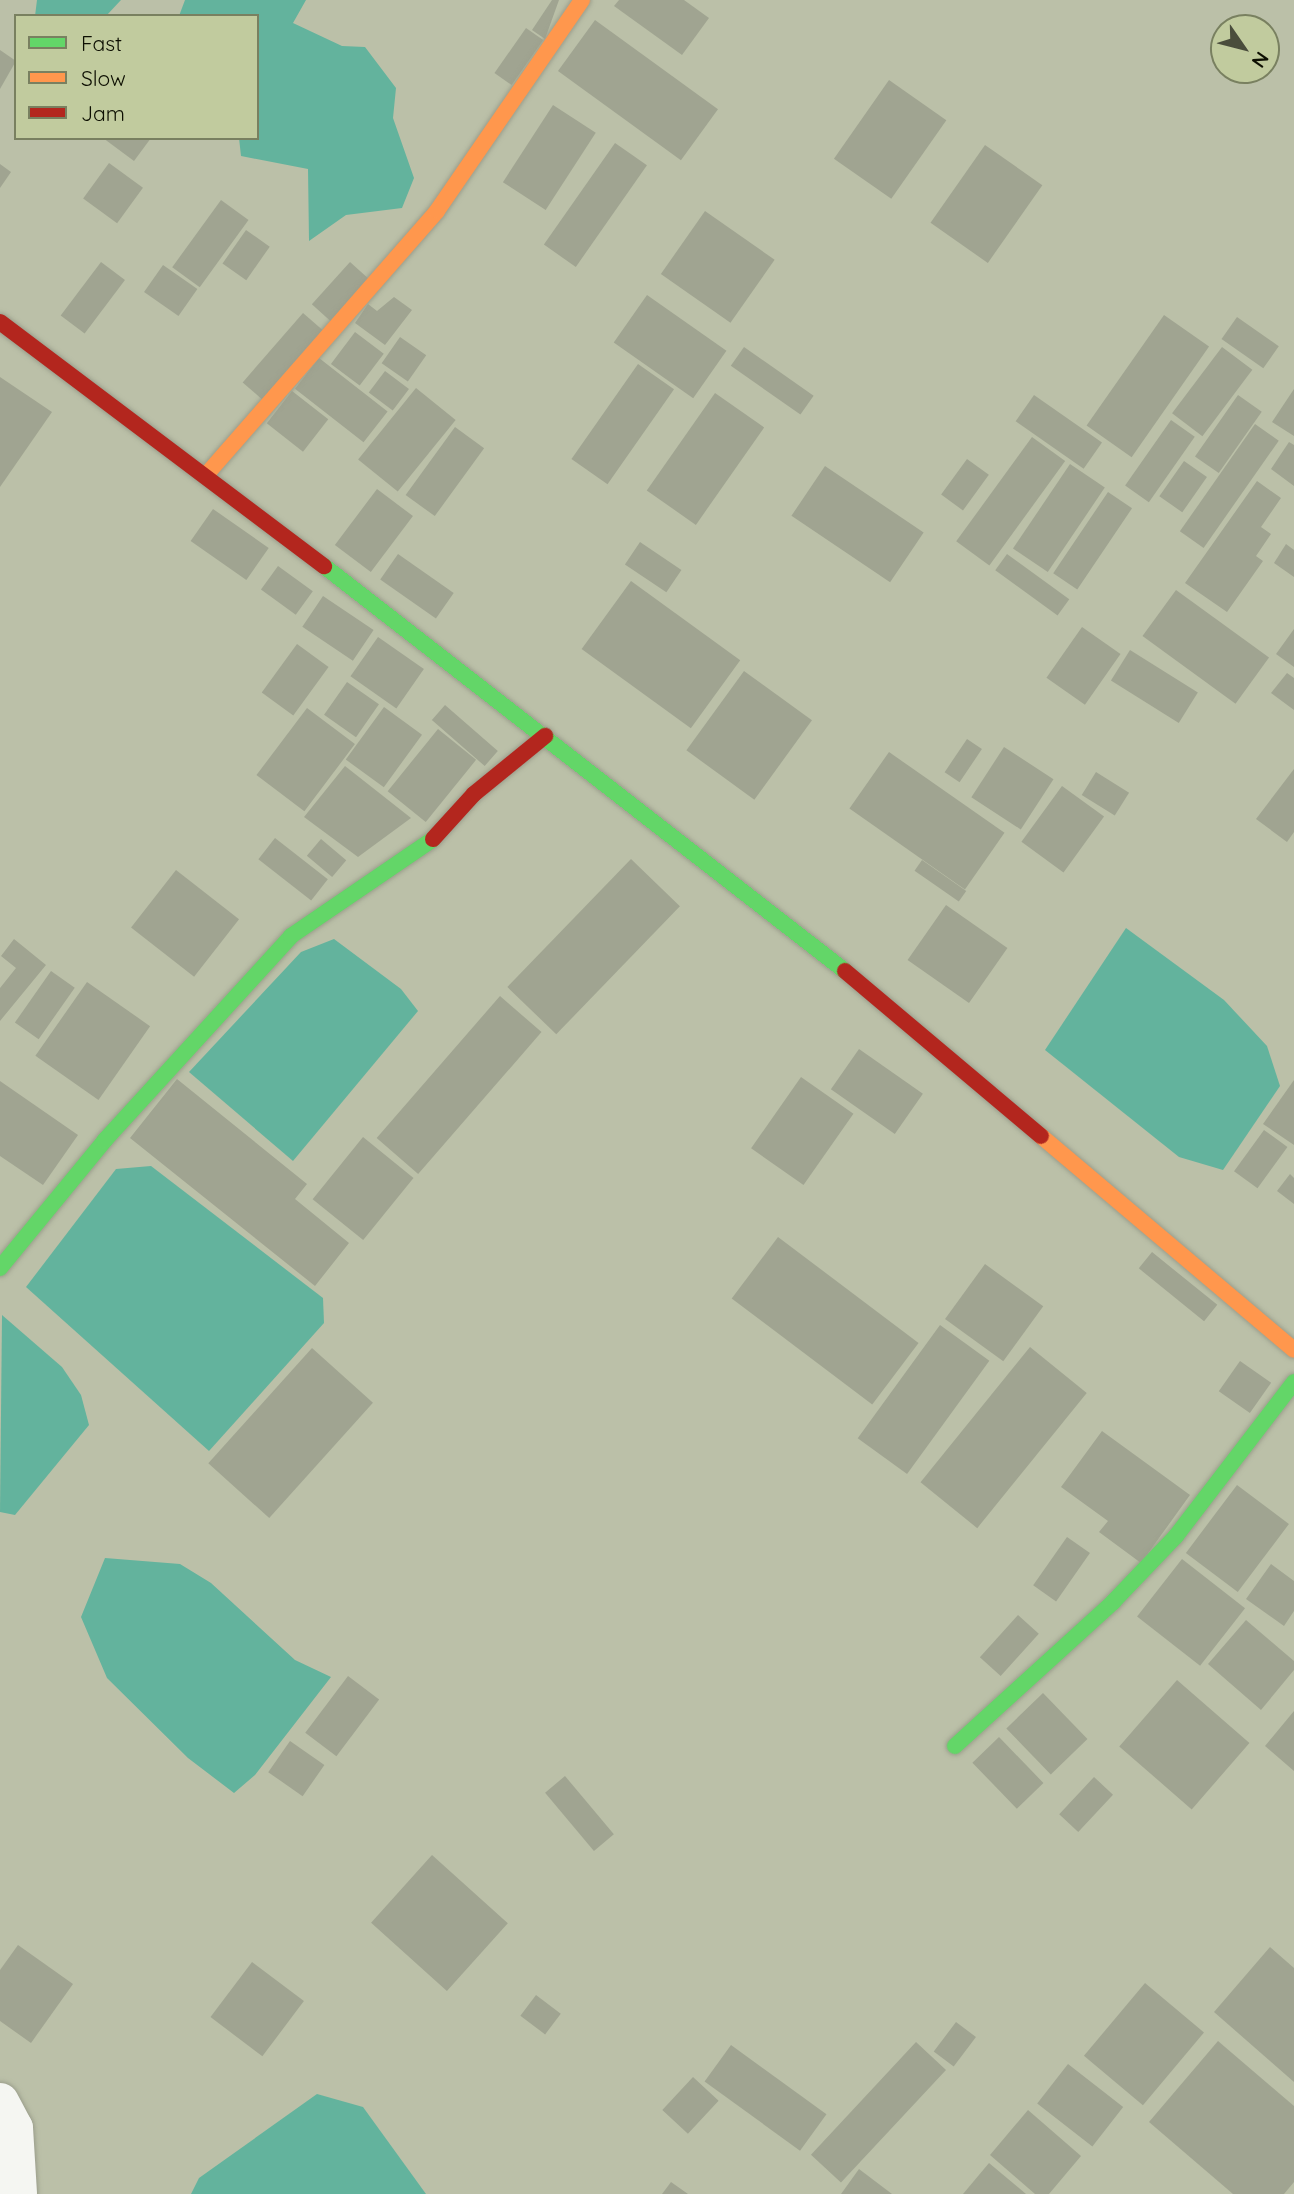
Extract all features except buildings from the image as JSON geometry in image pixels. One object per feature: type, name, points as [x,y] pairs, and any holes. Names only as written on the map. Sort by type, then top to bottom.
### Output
[{"type":"street","points":[[206,475],[438,211],[582,0]]},
{"type":"street","points":[[0,322],[206,475],[870,991],[1288,1335]]},
{"type":"street","points":[[0,1268],[106,1140],[291,936],[394,861],[435,838],[474,794],[544,736]]},
{"type":"street","points":[[954,1746],[1113,1602],[1176,1536],[1294,1382]]},
{"type":"street","points":[[0,2102],[14,2128],[18,2194]]},
{"type":"water","points":[[37,0],[121,0],[108,14],[35,14]]},
{"type":"water","points":[[185,0],[306,0],[293,23],[342,46],[365,47],[396,88],[393,118],[414,178],[402,208],[346,215],[309,241],[308,169],[241,156],[239,140],[259,140],[259,14],[180,14]]},
{"type":"water","points":[[1126,928],[1224,1000],[1267,1046],[1280,1086],[1223,1170],[1179,1157],[1045,1050]]},
{"type":"water","points":[[334,939],[401,989],[418,1011],[293,1161],[189,1072],[301,952]]},
{"type":"water","points":[[151,1166],[323,1298],[324,1323],[209,1451],[26,1287],[116,1169]]},
{"type":"water","points":[[2,1315],[62,1367],[81,1395],[89,1425],[15,1515],[0,1512]]},
{"type":"water","points":[[105,1558],[180,1564],[211,1583],[295,1660],[331,1677],[255,1775],[234,1793],[188,1758],[107,1678],[81,1617]]},
{"type":"water","points":[[317,2094],[363,2107],[426,2194],[191,2194],[199,2178]]},
{"type":"traffic: fast","points":[[324,566],[845,971]]},
{"type":"traffic: fast","points":[[0,1268],[105,1140],[291,936],[433,839]]},
{"type":"traffic: fast","points":[[955,1746],[1113,1602],[1176,1536],[1294,1382]]},
{"type":"traffic: slow","points":[[206,475],[437,211],[582,0]]},
{"type":"traffic: slow","points":[[1041,1136],[1294,1350]]},
{"type":"traffic: jam","points":[[0,322],[324,566]]},
{"type":"traffic: jam","points":[[433,839],[474,794],[545,736]]},
{"type":"traffic: jam","points":[[845,971],[1041,1136]]}]
